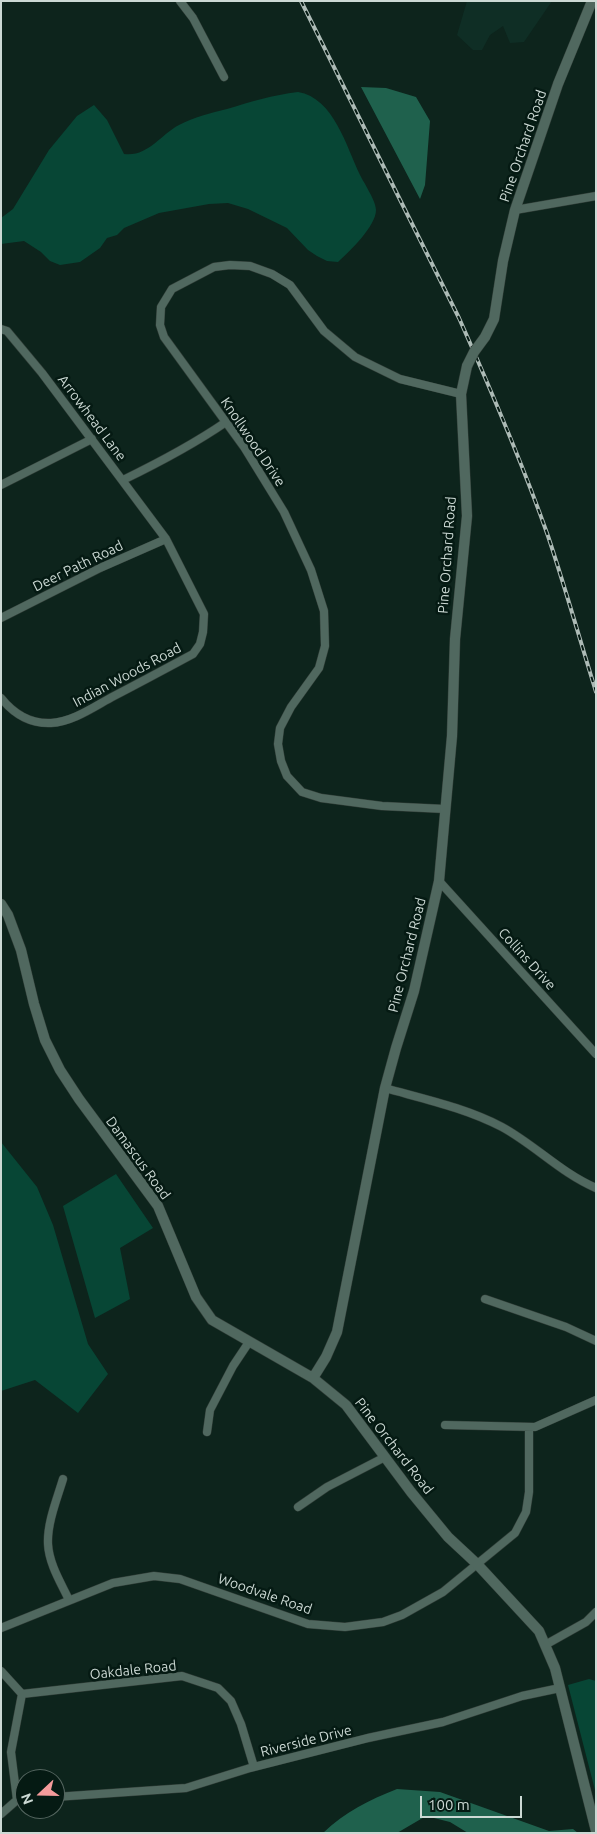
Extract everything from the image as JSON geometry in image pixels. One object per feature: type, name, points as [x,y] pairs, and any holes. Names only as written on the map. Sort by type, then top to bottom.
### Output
[{"type":"street","points":[[180,1],[193,18],[224,77]]},
{"type":"street","name":"Pine Orchard Road","points":[[592,1],[591,13],[558,84],[515,210],[503,261],[494,319],[467,366],[461,394],[466,516],[455,639],[452,736],[439,881],[414,991],[385,1088],[337,1332],[326,1357],[313,1378],[346,1405],[448,1537],[513,1600],[540,1631],[555,1668],[596,1832]]},
{"type":"street","points":[[515,210],[596,196]]},
{"type":"street","name":"Knollwood Drive","points":[[445,809],[382,806],[321,798],[302,792],[287,776],[281,761],[278,744],[280,728],[291,707],[319,668],[326,646],[324,611],[311,570],[284,512],[244,447],[164,337],[160,325],[161,308],[172,289],[214,267],[230,265],[250,266],[272,274],[290,285],[324,331],[355,357],[400,379],[461,394]]},
{"type":"street","name":"Arrowhead Lane","points":[[1,329],[7,331],[42,373],[123,480],[156,464],[209,434],[226,422]]},
{"type":"street","points":[[1,485],[92,439]]},
{"type":"street","name":"Indian Woods Road","points":[[1,698],[15,713],[33,721],[49,723],[64,721],[193,654],[200,644],[204,614],[166,539],[123,480]]},
{"type":"street","name":"Deer Path Road","points":[[1,618],[100,568],[166,539]]},
{"type":"street","name":"Collins Drive","points":[[439,881],[596,1054]]},
{"type":"street","name":"Damascus Road","points":[[1,904],[8,915],[21,950],[45,1040],[60,1070],[79,1099],[158,1206],[196,1297],[212,1320],[313,1378]]},
{"type":"street","points":[[385,1088],[472,1114],[502,1127],[576,1180],[596,1188]]},
{"type":"street","points":[[485,1299],[566,1327],[596,1340]]},
{"type":"street","points":[[207,1432],[210,1410],[233,1366],[249,1342]]},
{"type":"street","points":[[445,1425],[535,1427],[596,1400]]},
{"type":"street","name":"Woodvale Road","points":[[1,1628],[113,1583],[154,1576],[180,1578],[308,1624],[345,1626],[383,1622],[402,1615],[443,1592],[515,1533],[526,1512],[529,1492],[528,1428]]},
{"type":"street","points":[[298,1507],[327,1487],[385,1457]]},
{"type":"street","points":[[63,1479],[50,1523],[48,1544],[50,1557],[69,1600]]},
{"type":"street","points":[[546,1645],[586,1622],[596,1612]]},
{"type":"street","points":[[1,1671],[22,1694],[11,1752],[15,1771]]},
{"type":"street","name":"Oakdale Road","points":[[22,1694],[182,1676],[218,1688],[231,1701],[241,1724],[254,1767]]},
{"type":"street","name":"Riverside Drive","points":[[65,1796],[186,1788],[254,1767],[368,1738],[443,1722],[522,1696],[560,1688]]},
{"type":"street","points":[[1,1814],[15,1804]]},
{"type":"shaded area","points":[[467,1],[552,1],[524,42],[510,43],[503,26],[490,35],[482,50],[473,50],[457,35]]},
{"type":"shaded area","points":[[361,87],[386,88],[416,97],[430,121],[425,185],[420,199]]},
{"type":"shaded area","points":[[298,92],[310,96],[321,103],[330,113],[372,197],[376,210],[367,231],[338,262],[327,261],[308,250],[287,228],[248,209],[228,203],[209,204],[159,213],[124,228],[117,235],[107,238],[100,248],[80,262],[60,265],[50,261],[41,252],[24,241],[1,244],[1,218],[13,209],[49,150],[77,116],[94,105],[107,120],[124,154],[132,154],[147,149],[172,129],[191,120],[262,99]]},
{"type":"shaded area","points":[[1,1142],[37,1187],[53,1225],[88,1344],[108,1374],[78,1413],[35,1380],[1,1391]]},
{"type":"shaded area","points":[[116,1174],[153,1228],[120,1248],[130,1299],[95,1318],[63,1206]]},
{"type":"shaded area","points":[[589,1679],[596,1681],[596,1794],[568,1685]]},
{"type":"shaded area","points":[[397,1789],[440,1792],[549,1831],[573,1829],[578,1833],[468,1833],[450,1822],[426,1816],[397,1833],[323,1833],[358,1807]]},
{"type":"railway","points":[[301,1],[459,318],[494,399],[528,481],[548,536],[596,692]]}]
